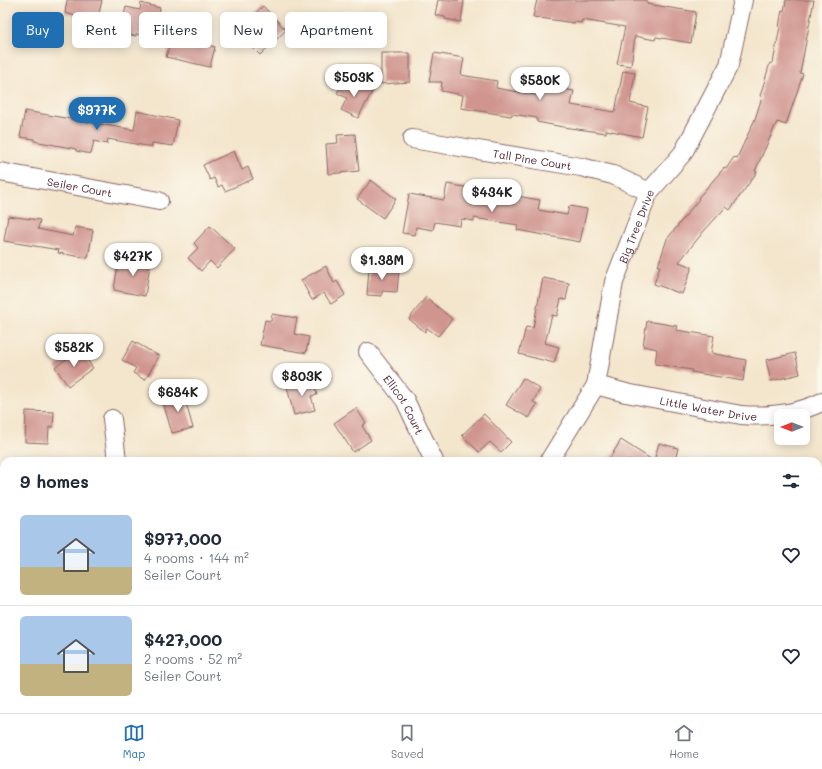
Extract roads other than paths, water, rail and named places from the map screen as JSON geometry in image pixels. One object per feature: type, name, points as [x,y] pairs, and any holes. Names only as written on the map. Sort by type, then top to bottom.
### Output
[{"type":"street","name":"Big Tree Drive","points":[[551,457],[596,385],[614,282],[649,192],[683,153],[729,65],[743,0]]},
{"type":"street","name":"Tall Pine Court","points":[[412,139],[581,167],[613,175],[649,192]]},
{"type":"street","name":"Seiler Court","points":[[0,172],[159,200]]},
{"type":"street","name":"Ellicot Court","points":[[368,352],[405,400],[432,457]]},
{"type":"street","name":"Little Water Drive","points":[[596,385],[626,393],[741,415],[759,416],[787,414],[822,402]]},
{"type":"street","points":[[112,419],[116,457]]}]
